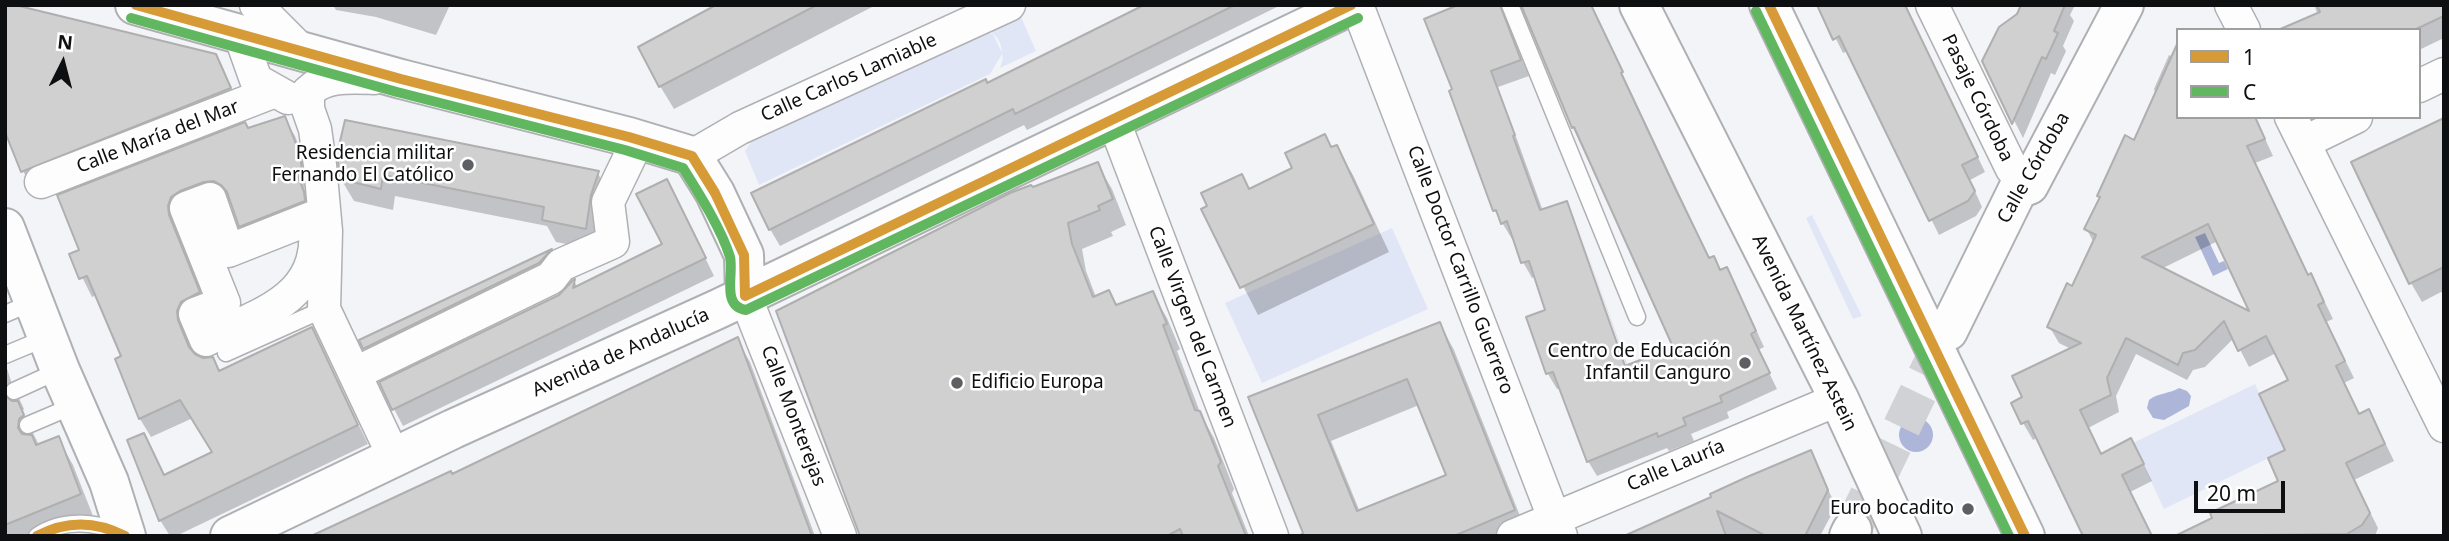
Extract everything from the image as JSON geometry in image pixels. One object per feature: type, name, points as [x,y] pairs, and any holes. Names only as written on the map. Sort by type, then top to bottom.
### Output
[{"type":"main road","points":[[135,5],[248,20],[303,52],[692,156],[715,193],[744,255],[745,296]]},
{"type":"main road","name":"Avenida de Andalucía","points":[[230,536],[394,457],[745,296],[1352,5]]},
{"type":"main road","name":"Avenida Martínez Astein","points":[[1639,5],[1839,399],[1902,536]]},
{"type":"main road","name":"Avenida Martínez Astein","points":[[1669,5],[1683,45],[1704,132]]},
{"type":"main road","points":[[1769,5],[2025,536]]},
{"type":"main road","name":"Calle Córdoba","points":[[1948,331],[2018,189],[2032,192],[2123,5]]},
{"type":"main road","points":[[12,266],[54,354],[109,482],[126,536]]},
{"type":"street","points":[[135,5],[142,5]]},
{"type":"street","name":"Calle Carlos Lamiable","points":[[692,156],[740,128],[1009,5]]},
{"type":"street","name":"Calle Doctor Carrillo Guerrero","points":[[1357,5],[1558,526]]},
{"type":"street","name":"Pasaje Córdoba","points":[[1932,5],[2012,169],[2032,192]]},
{"type":"street","points":[[2231,5],[2243,28]]},
{"type":"street","points":[[248,20],[256,80],[308,110]]},
{"type":"street","points":[[2421,85],[2444,74]]},
{"type":"street","points":[[394,457],[324,309],[326,231],[315,130],[308,110],[308,92],[318,82],[349,76],[401,79]]},
{"type":"street","name":"Calle María del Mar","points":[[41,183],[275,91]]},
{"type":"street","name":"Calle Virgen del Carmen","points":[[1113,119],[1272,536]]},
{"type":"street","points":[[2347,119],[2298,130],[2444,426]]},
{"type":"street","points":[[356,373],[551,278],[561,265],[613,242],[608,202],[638,140]]},
{"type":"street","points":[[210,199],[229,251],[314,217],[317,236],[315,252],[311,267],[296,292],[216,347],[195,314],[224,303],[186,208],[210,199]]},
{"type":"street","name":"Calle Monterejas","points":[[745,296],[840,536]]},
{"type":"street","name":"Calle Lauría","points":[[1513,536],[1558,526],[1839,399]]},
{"type":"lane","points":[[1510,5],[1637,317]]},
{"type":"lane","points":[[216,347],[324,309]]},
{"type":"lane","points":[[5,355],[54,354]]},
{"type":"lane","points":[[14,391],[54,354]]},
{"type":"lane","points":[[28,425],[75,405]]},
{"type":"lane","points":[[37,536],[60,526],[78,523],[107,527],[126,536]]},
{"type":"shaded area","points":[[1017,8],[1036,51],[1000,68],[1002,54],[990,74],[759,185],[745,151],[754,138],[976,31],[993,34],[979,25]]},
{"type":"shaded area","points":[[1812,215],[1862,316],[1853,319],[1806,218]]},
{"type":"shaded area","points":[[1392,228],[1428,309],[1262,383],[1225,303]]},
{"type":"shaded area","points":[[2255,384],[2285,450],[2164,509],[2133,443]]},
{"type":"water","points":[[2205,233],[2219,263],[2224,261],[2228,269],[2213,276],[2195,237]]},
{"type":"water","points":[[2179,388],[2191,396],[2189,406],[2164,420],[2153,418],[2147,408],[2149,400]]},
{"type":"water","points":[[1916,418],[1928,423],[1933,435],[1928,447],[1916,452],[1904,447],[1899,435],[1904,423]]},
{"type":"building","points":[[5,5],[15,5],[216,54],[231,88],[21,172],[5,132]]},
{"type":"building","points":[[716,5],[817,5],[659,87],[638,47]]},
{"type":"building","points":[[1144,5],[1235,5],[1015,114],[1013,109],[769,230],[751,193],[986,79],[987,83]]},
{"type":"building","points":[[1458,5],[1500,5],[1521,60],[1491,71],[1515,135],[1513,136],[1540,210],[1567,201],[1625,366],[1673,347],[1574,127],[1572,128],[1521,5],[1591,5],[1709,258],[1714,256],[1720,270],[1727,267],[1756,331],[1751,334],[1770,373],[1720,396],[1722,402],[1683,418],[1686,425],[1658,437],[1657,433],[1587,462],[1553,372],[1546,374],[1526,317],[1545,310],[1529,261],[1521,263],[1507,221],[1501,224],[1496,210],[1493,211],[1449,91],[1452,89],[1424,19]]},
{"type":"building","points":[[1817,5],[1905,5],[1978,157],[1962,165],[1975,191],[1968,201],[1929,221],[1839,36],[1833,40]]},
{"type":"building","points":[[2021,5],[2065,5],[2054,31],[2058,33],[2046,59],[2042,57],[2012,124],[1982,61],[1999,27],[2017,14]]},
{"type":"building","points":[[2317,5],[2444,5],[2444,16],[2418,28],[2283,28],[2320,12]]},
{"type":"building","points":[[2176,46],[2176,119],[2256,119],[2265,139],[2247,146],[2308,275],[2311,273],[2324,302],[2318,305],[2345,361],[2336,366],[2359,414],[2369,409],[2385,444],[2346,463],[2370,513],[2362,525],[2347,534],[2175,536],[2212,518],[2210,513],[2278,481],[2268,458],[2285,450],[2259,394],[2288,380],[2266,336],[2238,351],[2224,321],[2195,350],[2183,353],[2178,365],[2126,338],[2107,378],[2111,395],[2080,410],[2101,454],[2131,438],[2144,464],[2122,475],[2152,536],[2083,536],[2028,421],[2021,424],[2011,403],[2022,397],[2012,376],[2081,343],[2047,327],[2067,283],[2072,286],[2096,235],[2084,229],[2125,135],[2134,140]],"holes":[[[2208,224],[2249,311],[2142,257]]]},
{"type":"building","points":[[285,116],[300,154],[302,171],[295,169],[305,201],[239,227],[227,192],[214,181],[204,182],[171,197],[169,215],[200,292],[181,302],[177,311],[178,320],[189,347],[203,358],[213,357],[219,371],[312,327],[358,425],[159,521],[127,440],[144,433],[164,475],[212,452],[180,400],[139,419],[115,359],[121,356],[87,276],[79,279],[69,254],[79,250],[57,195],[245,122],[248,128]]},
{"type":"building","points":[[2444,118],[2444,267],[2409,284],[2351,162]]},
{"type":"building","name":"Residencia militar Fernando El Católico","points":[[345,120],[599,171],[591,195],[586,229],[542,220],[544,207],[383,175],[381,189],[340,179],[337,154]]},
{"type":"building","points":[[1325,134],[1331,147],[1337,145],[1374,224],[1240,288],[1201,209],[1207,206],[1201,193],[1242,174],[1249,189],[1292,168],[1285,153]]},
{"type":"building","name":"Edificio Europa","points":[[1098,162],[1113,199],[1098,206],[1100,210],[1068,223],[1072,244],[1093,297],[1109,290],[1116,305],[1153,291],[1167,324],[1163,325],[1195,410],[1200,411],[1221,462],[1218,466],[1246,536],[1183,536],[1180,529],[1167,536],[860,536],[776,311],[1010,193]]},
{"type":"building","points":[[667,179],[706,258],[392,410],[379,382],[559,295],[575,279],[573,288],[662,244],[636,194]]},
{"type":"building","points":[[552,249],[539,263],[363,349],[359,340]]},
{"type":"building","points":[[1440,322],[1515,510],[1454,536],[1299,536],[1303,533],[1248,397]],"holes":[[[1407,379],[1446,475],[1357,511],[1318,415]]]},
{"type":"building","points":[[738,337],[812,536],[311,536],[451,471],[452,474]]},
{"type":"building","points":[[5,396],[12,401],[18,401],[24,415],[19,419],[18,428],[22,434],[32,435],[36,445],[59,436],[81,494],[5,525]]},
{"type":"building","points":[[1811,450],[1828,490],[1805,536],[1766,536],[1717,511],[1726,536],[1624,536],[1711,497],[1710,494]]},
{"type":"tunnel","points":[[1852,530],[1948,331]]},
{"type":"transit line","name":"1","points":[[136,5],[692,156],[715,193],[744,255],[745,296],[1351,5]]},
{"type":"transit line","name":"1","points":[[1769,5],[2025,536]]},
{"type":"transit line","name":"C","points":[[1756,11],[2009,536]]},
{"type":"transit line","name":"C","points":[[131,18],[397,92],[625,150],[683,168],[726,246],[731,264],[731,296],[738,307],[746,310],[1358,18]]},
{"type":"transit line","name":"1","points":[[37,536],[59,527],[81,524],[103,527],[125,536]]},
{"type":"place","name":"Residencia militar Fernando El Católico","points":[[468,165]]},
{"type":"place","name":"Centro de Educación Infantil Canguro","points":[[1745,363]]},
{"type":"place","name":"Edificio Europa","points":[[957,383]]},
{"type":"place","name":"Euro bocadito","points":[[1968,509]]}]
